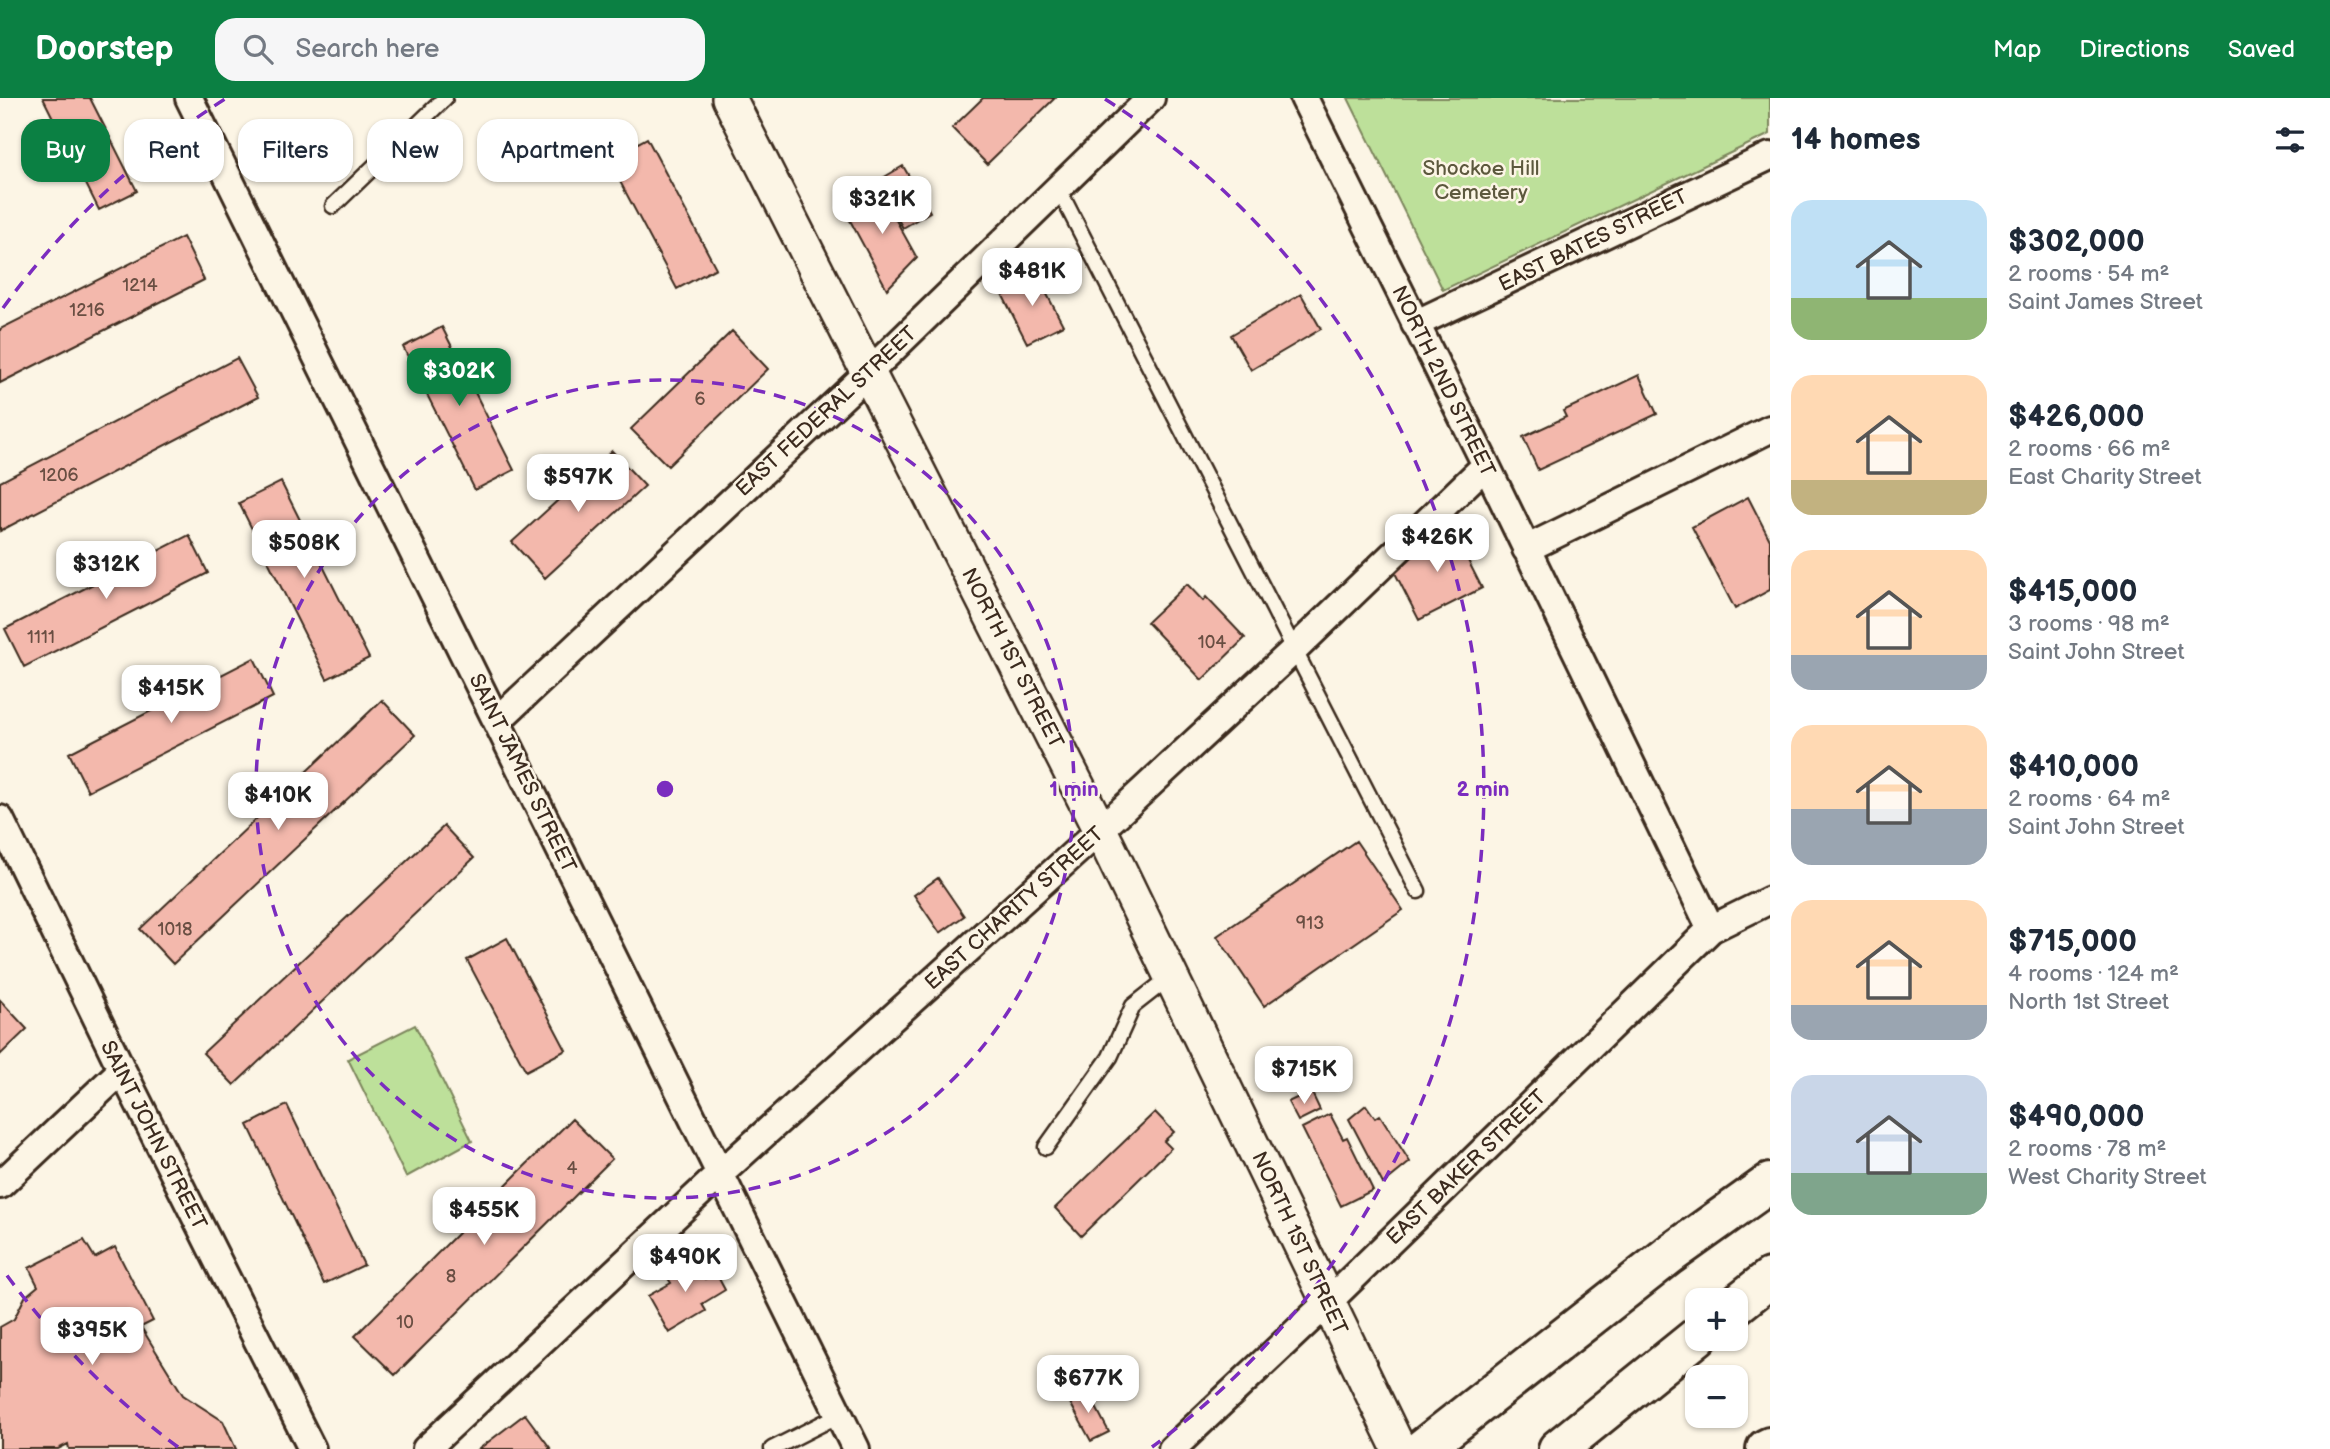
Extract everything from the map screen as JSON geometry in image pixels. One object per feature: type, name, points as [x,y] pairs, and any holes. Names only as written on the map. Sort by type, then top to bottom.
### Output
[{"type":"highway","points":[[1669,1255],[1770,1162]]},
{"type":"highway","points":[[1422,1449],[1669,1255],[1770,1183]]},
{"type":"highway","points":[[1748,1295],[1770,1278]]},
{"type":"highway","points":[[1558,1449],[1685,1346]]},
{"type":"street","name":"SAINT JAMES STREET","points":[[189,98],[856,1449]]},
{"type":"street","name":"NORTH 1ST STREET","points":[[729,98],[1101,830],[1399,1449]]},
{"type":"street","name":"EAST FEDERAL STREET","points":[[497,721],[868,373],[1152,98]]},
{"type":"street","name":"NORTH 2ND STREET","points":[[1304,98],[1711,929]]},
{"type":"street","name":"EAST BATES STREET","points":[[1415,324],[1770,156]]},
{"type":"street","points":[[1526,549],[1770,429]]},
{"type":"street","name":"EAST CHARITY STREET","points":[[426,1449],[720,1174],[1101,830],[1294,650],[1486,465]]},
{"type":"street","name":"SAINT JOHN STREET","points":[[0,818],[121,1070],[312,1449]]},
{"type":"street","name":"EAST BAKER STREET","points":[[1172,1449],[1329,1301],[1711,929],[1770,900]]},
{"type":"street","points":[[0,1185],[121,1070]]},
{"type":"lane","points":[[332,206],[445,98]]},
{"type":"lane","points":[[1058,188],[1418,891]]},
{"type":"lane","points":[[1046,1147],[1110,1057],[1133,1006],[1171,976]]},
{"type":"lane","points":[[772,1449],[839,1415]]},
{"type":"green space","name":"Shockoe Hill Cemetery","points":[[1348,98],[1770,98],[1770,134],[1443,290]]},
{"type":"green space","points":[[415,1025],[472,1141],[406,1177],[348,1059]]},
{"type":"building","points":[[43,98],[90,98],[101,119],[54,119]]},
{"type":"building","points":[[983,98],[1055,98],[987,164],[952,128]]},
{"type":"building","points":[[110,138],[124,165],[124,182],[132,182],[137,191],[99,210],[85,182],[110,182]]},
{"type":"building","points":[[647,138],[716,268],[677,289],[620,182],[638,182],[638,143]]},
{"type":"building","points":[[903,166],[930,212],[903,228],[876,182]]},
{"type":"building","points":[[876,184],[917,258],[887,289],[846,213]]},
{"type":"building","points":[[183,237],[204,280],[0,383],[0,329]]},
{"type":"building","points":[[1027,274],[1031,281],[1038,277],[1063,325],[1027,343],[1003,296],[1012,291],[1009,283]]},
{"type":"building","points":[[1301,294],[1321,329],[1251,370],[1231,335]]},
{"type":"building","points":[[442,327],[514,470],[475,490],[403,347]]},
{"type":"building","points":[[732,331],[768,369],[668,466],[631,429]]},
{"type":"building","points":[[237,358],[258,397],[0,531],[0,482]]},
{"type":"building","points":[[1639,375],[1657,414],[1538,470],[1523,437],[1566,417],[1563,411]]},
{"type":"building","points":[[612,451],[645,486],[545,578],[512,542]]},
{"type":"building","points":[[281,482],[369,658],[327,679],[239,503]]},
{"type":"building","points":[[1748,497],[1770,540],[1770,590],[1735,609],[1692,527]]},
{"type":"building","points":[[1448,521],[1482,588],[1419,620],[1394,571]]},
{"type":"building","points":[[189,535],[208,573],[24,667],[5,629]]},
{"type":"building","points":[[1187,584],[1203,601],[1206,597],[1245,638],[1202,680],[1147,622]]},
{"type":"building","points":[[254,658],[273,697],[88,791],[69,753]]},
{"type":"building","points":[[382,700],[415,735],[173,964],[140,929]]},
{"type":"building","points":[[444,826],[474,858],[234,1085],[203,1053]]},
{"type":"building","points":[[1356,841],[1403,910],[1264,1006],[1217,936]]},
{"type":"building","points":[[938,878],[964,916],[940,933],[914,895]]},
{"type":"building","points":[[507,938],[566,1050],[526,1071],[467,960]]},
{"type":"building","points":[[0,1000],[27,1029],[0,1055]]},
{"type":"building","points":[[1311,1091],[1320,1110],[1298,1121],[1288,1102]]},
{"type":"building","points":[[287,1105],[364,1265],[324,1284],[248,1125]]},
{"type":"building","points":[[1366,1105],[1375,1118],[1380,1115],[1410,1162],[1383,1184],[1349,1119]]},
{"type":"building","points":[[1155,1112],[1174,1132],[1164,1141],[1171,1148],[1081,1236],[1055,1208]]},
{"type":"building","points":[[1330,1114],[1343,1139],[1347,1137],[1373,1190],[1341,1206],[1302,1128]]},
{"type":"building","points":[[572,1119],[612,1159],[395,1375],[355,1336]]},
{"type":"building","points":[[84,1240],[95,1258],[115,1247],[153,1321],[141,1327],[183,1395],[223,1421],[236,1449],[69,1449],[68,1444],[58,1449],[0,1449],[0,1327],[14,1319],[25,1297],[38,1286],[29,1268]]},
{"type":"building","points":[[691,1256],[705,1279],[716,1273],[725,1290],[702,1304],[706,1311],[669,1333],[648,1296],[671,1283],[664,1272]]},
{"type":"building","points":[[1086,1388],[1109,1432],[1091,1441],[1068,1399]]},
{"type":"building","points":[[525,1414],[551,1449],[479,1449]]}]
